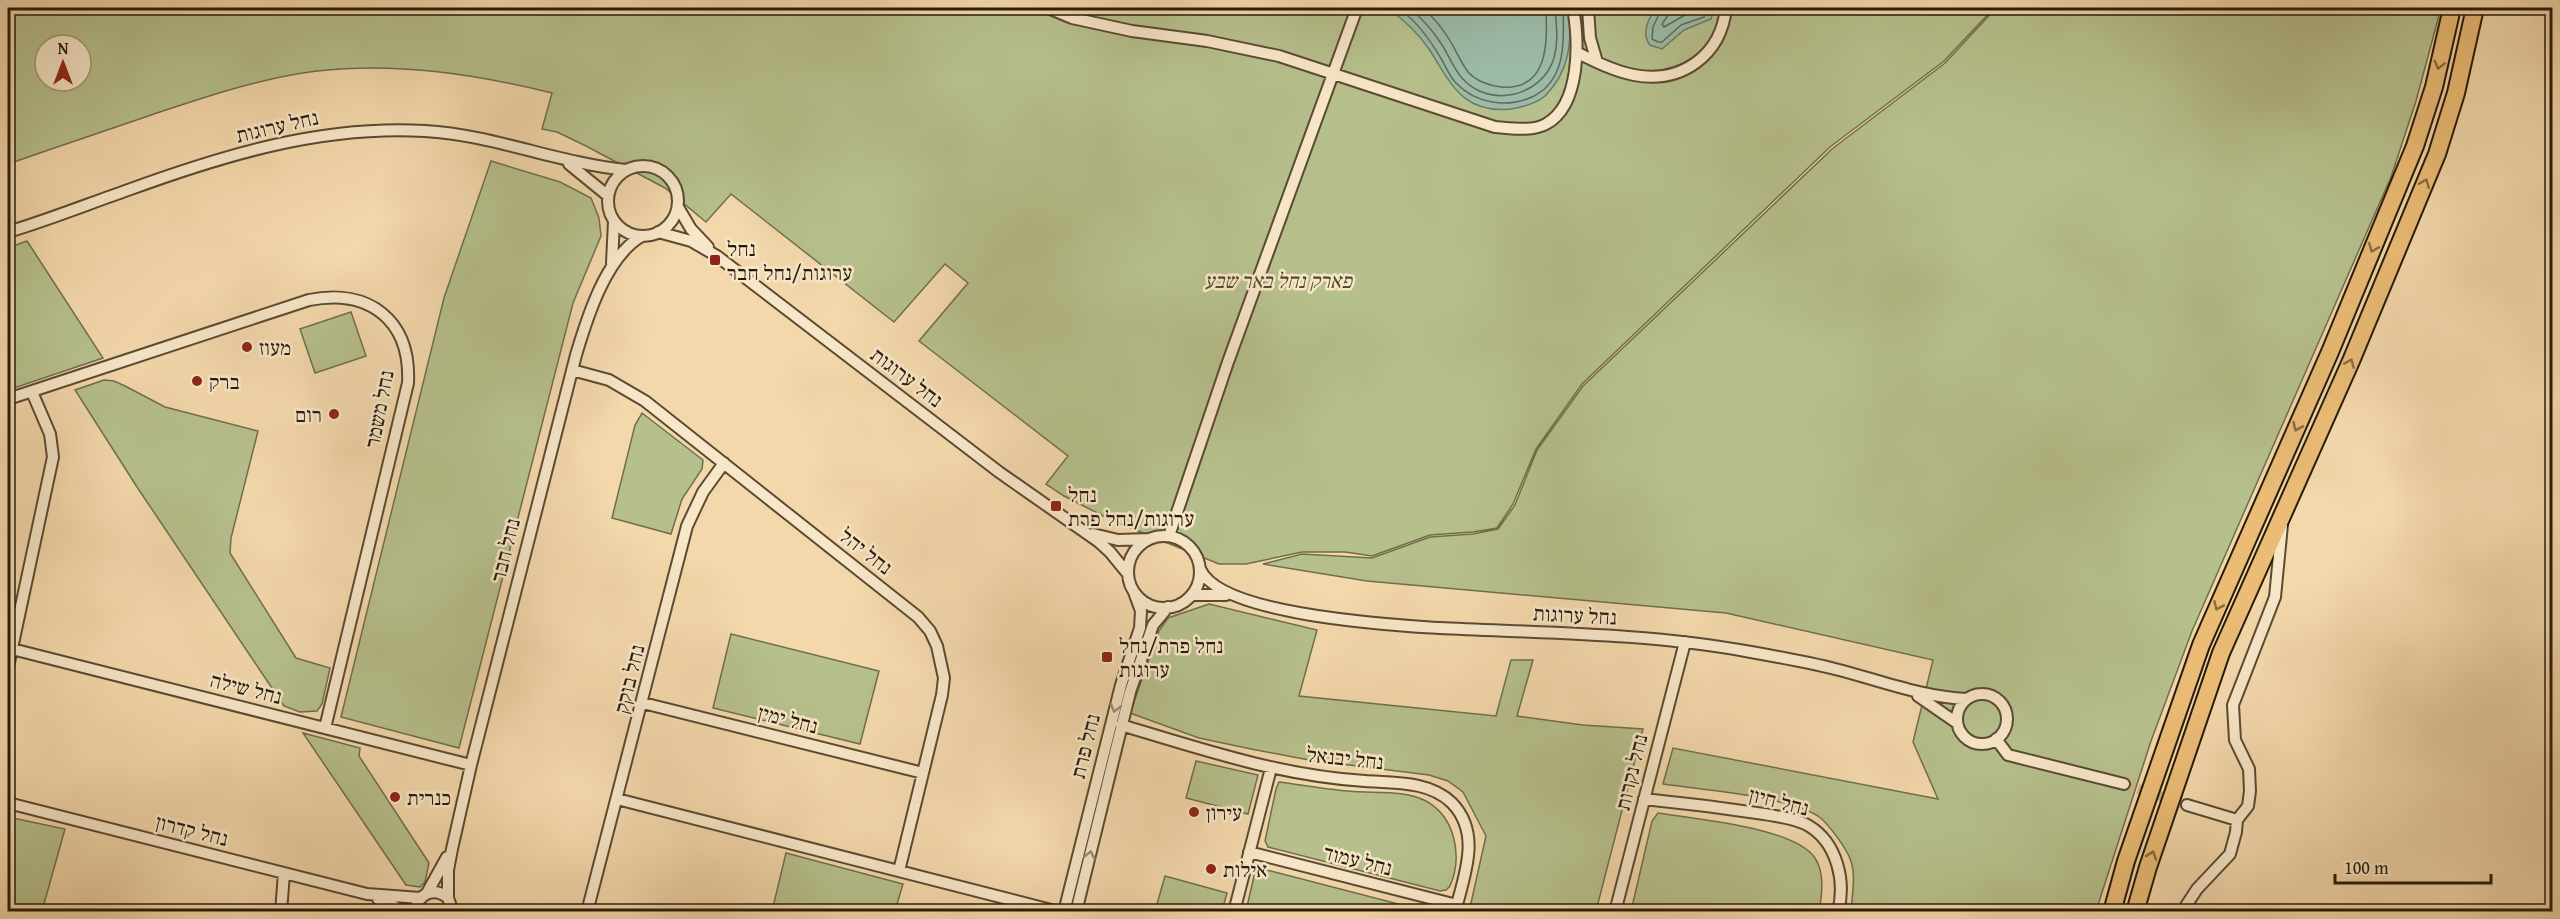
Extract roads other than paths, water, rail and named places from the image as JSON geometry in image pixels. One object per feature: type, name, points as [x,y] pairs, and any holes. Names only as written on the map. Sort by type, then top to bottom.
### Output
[{"type":"highway","points":[[2112,912],[2126,861],[2201,645],[2330,352],[2415,146],[2434,87],[2452,8]]},
{"type":"highway","points":[[2135,912],[2148,867],[2222,653],[2351,361],[2437,154],[2456,93],[2475,8]]},
{"type":"street","points":[[1048,8],[1072,18],[1132,31],[1207,40],[1279,56],[1495,126],[1515,129],[1544,125],[1556,116],[1566,102],[1578,53],[1573,8]]},
{"type":"street","points":[[1169,536],[1228,362],[1356,8]]},
{"type":"street","points":[[1588,8],[1590,38],[1597,62]]},
{"type":"street","points":[[1578,53],[1624,72],[1648,76],[1673,73],[1700,60],[1716,43],[1726,8]]},
{"type":"street","name":"נחל ערוגות","points":[[8,232],[132,188],[249,151],[317,135],[354,131],[426,131],[461,134],[564,160],[626,170]]},
{"type":"street","name":"נחל ערוגות","points":[[564,160],[608,195]]},
{"type":"street","points":[[642,165],[663,172],[676,189],[678,207],[671,222],[658,232],[642,236],[626,232],[614,221],[609,212],[608,195],[613,182],[626,170],[642,165]]},
{"type":"street","name":"נחל ערוגות","points":[[678,207],[691,229],[717,256]]},
{"type":"street","name":"נחל חבר","points":[[612,266],[614,221]]},
{"type":"street","name":"נחל ערוגות","points":[[658,232],[691,241],[717,256],[999,472],[1110,552],[1128,574]]},
{"type":"street","name":"נחל חבר","points":[[454,907],[448,870],[452,849],[471,765],[572,370],[585,328],[612,266],[630,244],[642,236]]},
{"type":"street","name":"נחל משמר","points":[[8,399],[321,297],[358,300],[382,312],[393,324],[404,345],[408,383],[325,728]]},
{"type":"street","name":"נחל יהל","points":[[572,370],[602,377],[631,392],[918,617],[930,631],[942,662],[944,678],[942,694],[899,871]]},
{"type":"street","points":[[8,667],[52,457],[50,434],[32,392]]},
{"type":"street","name":"נחל בוקק","points":[[587,912],[687,526],[699,498],[724,463]]},
{"type":"street","points":[[2182,912],[2198,889],[2230,854],[2237,820],[2248,806],[2249,769],[2235,740],[2233,705],[2275,597],[2284,512]]},
{"type":"street","name":"נחל ערוגות","points":[[1075,526],[1101,537],[1118,540],[1149,539]]},
{"type":"street","points":[[1169,536],[1189,545],[1200,569],[1199,580],[1192,595],[1181,603],[1168,607],[1146,603],[1134,591],[1128,574],[1136,550],[1149,539],[1169,536]]},
{"type":"street","name":"נחל ערוגות","points":[[1200,569],[1205,579],[1236,596],[1290,611],[1366,622],[1684,642],[1791,659],[1834,669],[1910,692],[1967,699]]},
{"type":"street","name":"נחל פרת","points":[[1064,912],[1110,727],[1140,628],[1141,611],[1134,591]]},
{"type":"street","name":"נחל ערוגות","points":[[1192,595],[1236,596]]},
{"type":"street","name":"נחל פרת","points":[[1076,912],[1121,725],[1148,636],[1157,617],[1168,607]]},
{"type":"street","name":"נחל נקרות","points":[[1615,912],[1684,642]]},
{"type":"street","name":"נחל שילה","points":[[12,649],[471,765]]},
{"type":"street","name":"נחל ערוגות","points":[[1910,692],[1933,704],[1957,723]]},
{"type":"street","points":[[1986,695],[2002,704],[2006,723],[2002,734],[1986,743],[1974,742],[1964,736],[1957,723],[1958,711],[1967,699],[1986,695]]},
{"type":"street","name":"נחל ימין","points":[[643,703],[923,773]]},
{"type":"street","name":"נחל יבנאל","points":[[1121,725],[1271,768],[1327,777],[1418,786],[1442,795],[1453,804],[1465,823],[1470,846],[1456,908]]},
{"type":"street","points":[[1996,739],[2008,755],[2124,784]]},
{"type":"street","points":[[1234,912],[1271,768]]},
{"type":"street","points":[[617,799],[1059,912]]},
{"type":"street","name":"נחל חיון","points":[[1644,799],[1753,812],[1796,820],[1808,825],[1826,841],[1836,860],[1842,892],[1838,912]]},
{"type":"street","name":"נחל קדרון","points":[[8,803],[367,894],[406,912]]},
{"type":"street","points":[[2187,805],[2237,820]]},
{"type":"street","name":"נחל חבר","points":[[415,912],[452,849]]},
{"type":"street","name":"נחל עמוד","points":[[1249,852],[1456,908]]},
{"type":"street","points":[[281,912],[284,873]]},
{"type":"street","name":"נחל קדרון","points":[[367,894],[423,896],[440,892],[454,907]]},
{"type":"water","points":[[1387,8],[1569,8],[1568,55],[1560,76],[1545,96],[1538,101],[1511,109],[1481,107],[1460,94],[1420,37]]},
{"type":"water","points":[[1659,8],[1714,8],[1711,19],[1684,30],[1662,49],[1650,45],[1646,36],[1649,20]]},
{"type":"tunnel","points":[[2124,784],[2187,805]]},
{"type":"place","name":"נחל ערוגות/נחל חבר","points":[[715,260]]},
{"type":"place","name":"מעוז","points":[[247,347]]},
{"type":"place","name":"ברק","points":[[197,381]]},
{"type":"place","name":"רום","points":[[334,414]]},
{"type":"place","name":"נחל ערוגות/נחל פרת","points":[[1056,506]]},
{"type":"place","name":"נחל פרת/נחל ערוגות","points":[[1107,657]]},
{"type":"place","name":"כנרית","points":[[395,797]]},
{"type":"place","name":"עירון","points":[[1194,812]]},
{"type":"place","name":"אילות","points":[[1211,869]]},
{"type":"park label","name":"פארק נחל באר שבע","points":[[1278,280]]}]
